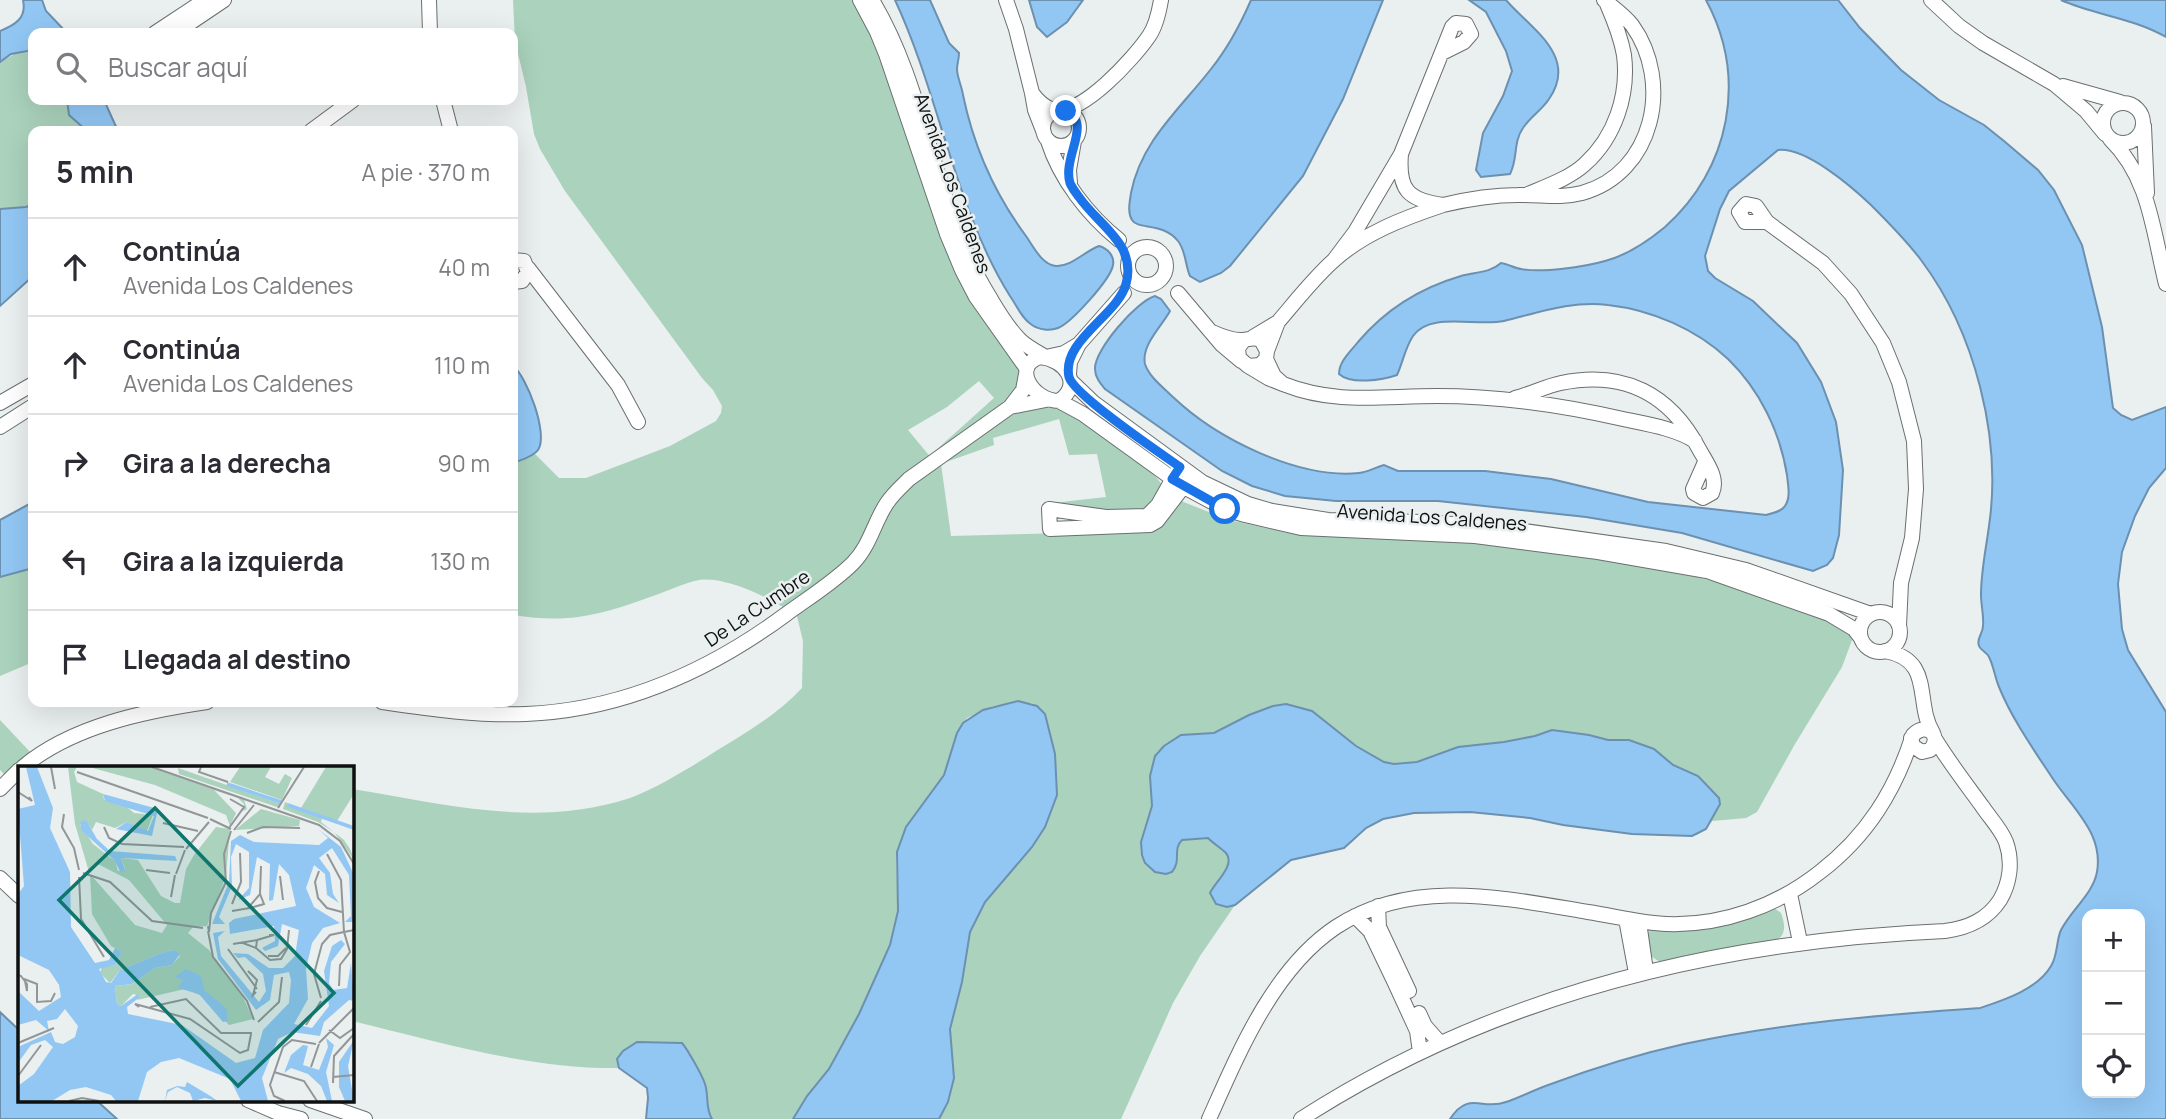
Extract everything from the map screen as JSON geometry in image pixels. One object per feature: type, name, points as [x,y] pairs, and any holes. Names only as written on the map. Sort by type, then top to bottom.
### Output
[{"type":"street","points":[[163,28],[205,0]]},
{"type":"street","points":[[182,28],[224,0]]},
{"type":"street","name":"Avenida Los Caldenes","points":[[860,0],[886,54],[947,234],[966,280],[1027,372]]},
{"type":"street","name":"Avenida Los Caldenes","points":[[872,0],[891,35],[954,220],[973,267],[1011,330],[1029,347],[1046,357]]},
{"type":"street","points":[[1006,0],[1021,48],[1035,110],[1062,174],[1093,215],[1119,240],[1155,249],[1160,253],[1164,258],[1165,270],[1178,293],[1222,345],[1245,364],[1268,378],[1306,393],[1353,400],[1437,396],[1508,400],[1597,413],[1680,434],[1695,441]]},
{"type":"street","points":[[1046,137],[1047,117],[1075,107],[1099,89],[1135,54],[1151,34],[1161,0]]},
{"type":"street","points":[[1156,21],[1172,0]]},
{"type":"street","points":[[1931,0],[1959,26],[1983,43],[2054,83],[2086,111],[2123,153],[2147,198]]},
{"type":"street","points":[[1527,195],[1572,174],[1586,164],[1608,137],[1615,122],[1622,97],[1624,68],[1620,40],[1605,1]]},
{"type":"street","points":[[1334,260],[1356,243],[1385,228],[1443,205],[1490,195],[1557,198],[1582,193],[1603,184],[1631,158],[1644,138],[1654,105],[1652,68],[1632,25],[1605,1]]},
{"type":"street","points":[[424,28],[429,6]]},
{"type":"street","points":[[429,6],[430,28]]},
{"type":"street","points":[[1245,364],[1238,353],[1248,338],[1278,322],[1334,260],[1380,190],[1401,154],[1442,53]]},
{"type":"street","points":[[1624,68],[1630,61],[1637,59],[1652,68]]},
{"type":"street","points":[[2054,83],[2133,105],[2138,109],[2146,137],[2147,198],[2166,284]]},
{"type":"street","points":[[1070,184],[1069,170],[1076,136],[1099,89]]},
{"type":"street","points":[[1032,93],[1045,106],[1075,117],[1076,136],[1069,144],[1058,146],[1046,137]]},
{"type":"street","points":[[2120,102],[2108,108],[2104,114],[2103,127],[2107,136],[2122,143],[2135,139],[2143,128],[2143,121]]},
{"type":"street","points":[[318,126],[346,105]]},
{"type":"street","points":[[444,105],[450,126]]},
{"type":"street","points":[[1401,154],[1403,184],[1412,197],[1443,205]]},
{"type":"street","points":[[1586,164],[1589,176],[1603,184]]},
{"type":"street","points":[[1380,190],[1391,183],[1403,184]]},
{"type":"street","points":[[1408,217],[1413,210],[1412,197]]},
{"type":"street","points":[[1367,210],[1374,223],[1385,228]]},
{"type":"street","points":[[1767,222],[1823,263],[1852,294],[1874,327],[1895,371],[1911,422],[1916,467],[1916,512],[1901,583],[1896,644],[1885,651]]},
{"type":"street","points":[[1119,240],[1134,280],[1178,293]]},
{"type":"street","points":[[1124,293],[1134,254],[1143,248]]},
{"type":"street","points":[[518,281],[525,279],[521,263]]},
{"type":"street","points":[[521,263],[551,297],[618,385],[638,422]]},
{"type":"street","points":[[1010,407],[1052,400],[1068,394],[1070,362],[1079,344],[1124,293],[1161,279],[1165,270]]},
{"type":"street","points":[[518,283],[534,286],[551,297]]},
{"type":"street","points":[[1245,364],[1260,365],[1278,322]]},
{"type":"street","points":[[1212,332],[1261,340],[1274,376],[1283,384]]},
{"type":"street","points":[[1010,407],[1023,390],[1027,372],[1034,359],[1064,353],[1079,344]]},
{"type":"street","points":[[1046,357],[1059,363],[1070,378]]},
{"type":"street","points":[[1027,372],[1035,392],[1052,400]]},
{"type":"street","name":"Avenida Los Caldenes","points":[[1070,378],[1094,403],[1182,477],[1225,509],[1301,528],[1475,536],[1598,552],[1707,571],[1829,614],[1854,628],[1861,638]]},
{"type":"street","points":[[1508,400],[1559,383],[1579,380],[1620,383],[1640,390],[1670,408],[1681,419],[1705,462]]},
{"type":"street","points":[[0,403],[28,387]]},
{"type":"street","name":"Avenida Los Caldenes","points":[[1052,400],[1083,414],[1182,477],[1248,504],[1303,517],[1496,527],[1666,551],[1746,570],[1873,613]]},
{"type":"street","name":"De La Cumbre","points":[[419,707],[456,712],[526,714],[588,706],[671,682],[729,653],[840,574],[862,551],[887,503],[909,479],[1010,407]]},
{"type":"street","points":[[0,426],[28,409]]},
{"type":"street","points":[[1083,521],[1107,517],[1147,516],[1182,477]]},
{"type":"street","points":[[1901,583],[1891,600],[1860,627],[1861,638],[1873,651],[1885,651],[1905,658],[1916,671]]},
{"type":"street","points":[[1873,613],[1887,613],[1892,616],[1914,660],[1923,692],[1923,708],[1931,744]]},
{"type":"street","points":[[25,766],[45,751],[79,735],[154,712],[180,707]]},
{"type":"street","name":"De La Cumbre","points":[[447,707],[456,712]]},
{"type":"street","points":[[1214,1115],[1263,1010],[1290,969],[1322,938],[1355,916],[1378,905],[1410,897],[1455,894],[1668,924],[1709,921],[1750,911],[1786,896],[1835,861],[1867,827],[1892,789],[1923,708]]},
{"type":"street","points":[[1301,1119],[1349,1090],[1440,1043],[1520,1010],[1641,972],[1795,942],[1958,929],[1980,920],[1997,905],[2009,876],[2006,842],[1945,756],[1931,744],[1923,728],[1912,736]]},
{"type":"street","points":[[1912,736],[1915,749],[1931,744]]},
{"type":"street","points":[[1905,760],[1931,744]]},
{"type":"street","points":[[0,789],[18,772]]},
{"type":"street","points":[[0,878],[18,895]]},
{"type":"street","points":[[1786,896],[1795,942]]},
{"type":"street","points":[[1378,905],[1375,929],[1421,1028],[1440,1043]]},
{"type":"street","points":[[1355,916],[1375,929]]},
{"type":"street","points":[[1632,920],[1641,972]]},
{"type":"street","points":[[1420,1052],[1421,1028]]},
{"type":"street","points":[[316,1102],[365,1119]]},
{"type":"street","points":[[267,1104],[301,1119]]},
{"type":"green space","points":[[513,0],[853,0],[865,19],[1020,371],[1014,397],[937,454],[935,451],[994,398],[979,381],[947,407],[908,430],[937,465],[941,464],[951,536],[1150,531],[1181,501],[1229,520],[1294,534],[1478,542],[1558,551],[1679,572],[1756,593],[1833,623],[1848,632],[1852,640],[1842,667],[1757,812],[1746,818],[1712,821],[1697,835],[1664,836],[1563,825],[1490,813],[1414,813],[1382,819],[1366,828],[1341,849],[1316,852],[1291,860],[1235,905],[1200,956],[1173,1003],[1121,1119],[939,1119],[948,1102],[954,1078],[950,1029],[962,982],[970,932],[985,902],[1032,847],[1057,795],[1055,754],[1041,709],[1032,703],[993,706],[967,718],[957,733],[944,775],[906,827],[899,846],[896,858],[898,911],[890,945],[859,1014],[829,1069],[793,1119],[712,1119],[705,1084],[690,1052],[637,1042],[617,1059],[619,1068],[551,1064],[484,1053],[354,1021],[354,789],[455,806],[523,813],[592,808],[627,799],[672,778],[761,722],[802,688],[803,641],[797,616],[737,585],[699,580],[600,613],[568,618],[518,616],[518,461],[534,453],[559,478],[586,478],[670,446],[716,421],[722,406],[713,390],[565,191],[540,149],[534,134],[518,54],[518,28],[514,28]]},
{"type":"green space","points":[[22,50],[28,50],[28,105],[68,105],[83,126],[28,126],[26,207],[0,209],[0,62]]},
{"type":"green space","points":[[1044,405],[1064,409],[1079,417],[1121,447],[1158,479],[1163,487],[1152,508],[1108,513],[1053,503],[1106,497],[1097,454],[1069,455],[1059,419],[993,438],[994,445],[946,462],[1003,420],[1016,413]]},
{"type":"green space","points":[[28,569],[28,664],[0,676],[0,577]]},
{"type":"green space","points":[[0,720],[32,754],[5,775],[0,770]]},
{"type":"green space","points":[[1774,908],[1781,913],[1784,925],[1782,936],[1775,941],[1660,962],[1649,955],[1646,934],[1654,928]]},
{"type":"water","points":[[23,0],[42,0],[46,11],[62,28],[28,28],[28,51],[11,54],[0,62],[0,31],[19,20],[24,6]]},
{"type":"water","points":[[895,0],[930,0],[949,43],[959,53],[958,75],[979,152],[1004,203],[1038,254],[1046,262],[1056,266],[1067,264],[1099,246],[1112,256],[1111,272],[1098,290],[1081,310],[1058,328],[1041,329],[1028,322],[991,262],[961,189],[924,74]]},
{"type":"water","points":[[1029,0],[1083,0],[1067,22],[1047,37],[1037,27]]},
{"type":"water","points":[[1251,0],[1383,0],[1343,99],[1303,176],[1230,266],[1200,282],[1190,276],[1183,249],[1172,235],[1132,220],[1129,210],[1131,193],[1143,157],[1163,127],[1217,61]]},
{"type":"water","points":[[1469,0],[1506,0],[1538,32],[1555,56],[1557,84],[1543,107],[1520,133],[1510,174],[1481,177],[1476,170],[1483,133],[1503,96],[1512,71],[1506,51],[1486,12]]},
{"type":"water","points":[[1706,0],[1838,0],[1860,28],[1901,70],[1939,100],[1984,125],[2038,170],[2054,190],[2082,245],[2102,327],[2113,408],[2132,420],[2166,407],[2166,468],[2149,488],[2135,516],[2122,552],[2118,584],[2122,629],[2128,650],[2166,712],[2166,1119],[1450,1119],[1463,1105],[1506,1102],[1600,1067],[1684,1044],[1794,1025],[1980,1008],[1999,1001],[2020,993],[2045,974],[2053,962],[2061,930],[2095,880],[2098,858],[2092,835],[2017,723],[2004,699],[1989,657],[1978,643],[1983,626],[1981,586],[1992,492],[1987,422],[1970,353],[1940,288],[1921,260],[1871,205],[1828,170],[1802,155],[1778,150],[1729,191],[1720,209],[1705,256],[1708,271],[1715,278],[1753,301],[1797,343],[1821,382],[1836,422],[1843,470],[1839,535],[1833,558],[1827,565],[1813,571],[1682,533],[1586,517],[1438,501],[1336,501],[1285,496],[1252,486],[1222,471],[1105,389],[1097,377],[1095,369],[1101,350],[1128,316],[1155,296],[1161,299],[1170,311],[1146,350],[1145,364],[1150,373],[1173,397],[1211,427],[1259,453],[1284,462],[1335,473],[1362,472],[1384,465],[1398,471],[1485,471],[1551,479],[1648,502],[1766,515],[1779,511],[1787,503],[1789,495],[1784,459],[1767,412],[1750,384],[1728,359],[1702,339],[1688,330],[1641,311],[1582,304],[1504,321],[1431,324],[1421,328],[1413,336],[1397,375],[1376,380],[1351,380],[1339,374],[1346,356],[1368,330],[1392,310],[1431,287],[1501,263],[1521,269],[1540,270],[1605,261],[1637,247],[1665,227],[1687,204],[1705,178],[1718,150],[1726,121],[1729,91],[1719,30]]},
{"type":"water","points":[[2061,0],[2166,0],[2166,37],[2140,25]]},
{"type":"water","points":[[68,105],[106,105],[116,126],[81,126],[69,115]]},
{"type":"water","points":[[28,206],[28,281],[0,306],[0,209]]},
{"type":"water","points":[[518,372],[530,392],[541,431],[538,450],[518,461]]},
{"type":"water","points":[[28,505],[28,569],[0,577],[0,520]]},
{"type":"water","points":[[1018,701],[1037,706],[1045,714],[1055,754],[1057,795],[1045,827],[1032,847],[985,902],[970,932],[962,982],[950,1029],[954,1078],[948,1102],[939,1119],[793,1119],[829,1069],[859,1014],[890,945],[898,911],[897,852],[906,827],[944,775],[957,733],[963,723],[983,710]]},
{"type":"water","points":[[1286,704],[1312,711],[1356,746],[1384,762],[1394,764],[1417,762],[1458,747],[1504,742],[1552,730],[1608,740],[1629,740],[1654,749],[1673,765],[1698,776],[1719,798],[1720,804],[1706,829],[1692,836],[1632,834],[1530,818],[1470,812],[1414,813],[1383,819],[1366,828],[1344,848],[1291,860],[1235,905],[1227,907],[1216,904],[1210,893],[1227,868],[1228,858],[1226,853],[1208,838],[1182,840],[1172,872],[1155,872],[1145,863],[1141,842],[1152,806],[1150,776],[1155,756],[1164,746],[1181,735],[1214,733],[1249,715]]},
{"type":"water","points":[[0,1012],[18,1029],[18,1102],[98,1102],[117,1119],[0,1119]]},
{"type":"water","points":[[637,1042],[682,1043],[705,1084],[712,1119],[646,1119],[647,1088],[619,1068],[617,1059],[623,1051]]},
{"type":"route","points":[[1066,111],[1075,117],[1079,127],[1070,155],[1070,184],[1106,230],[1119,240],[1129,262],[1124,293],[1074,352],[1070,362],[1070,381],[1094,403],[1180,467],[1172,479],[1225,509]]}]
